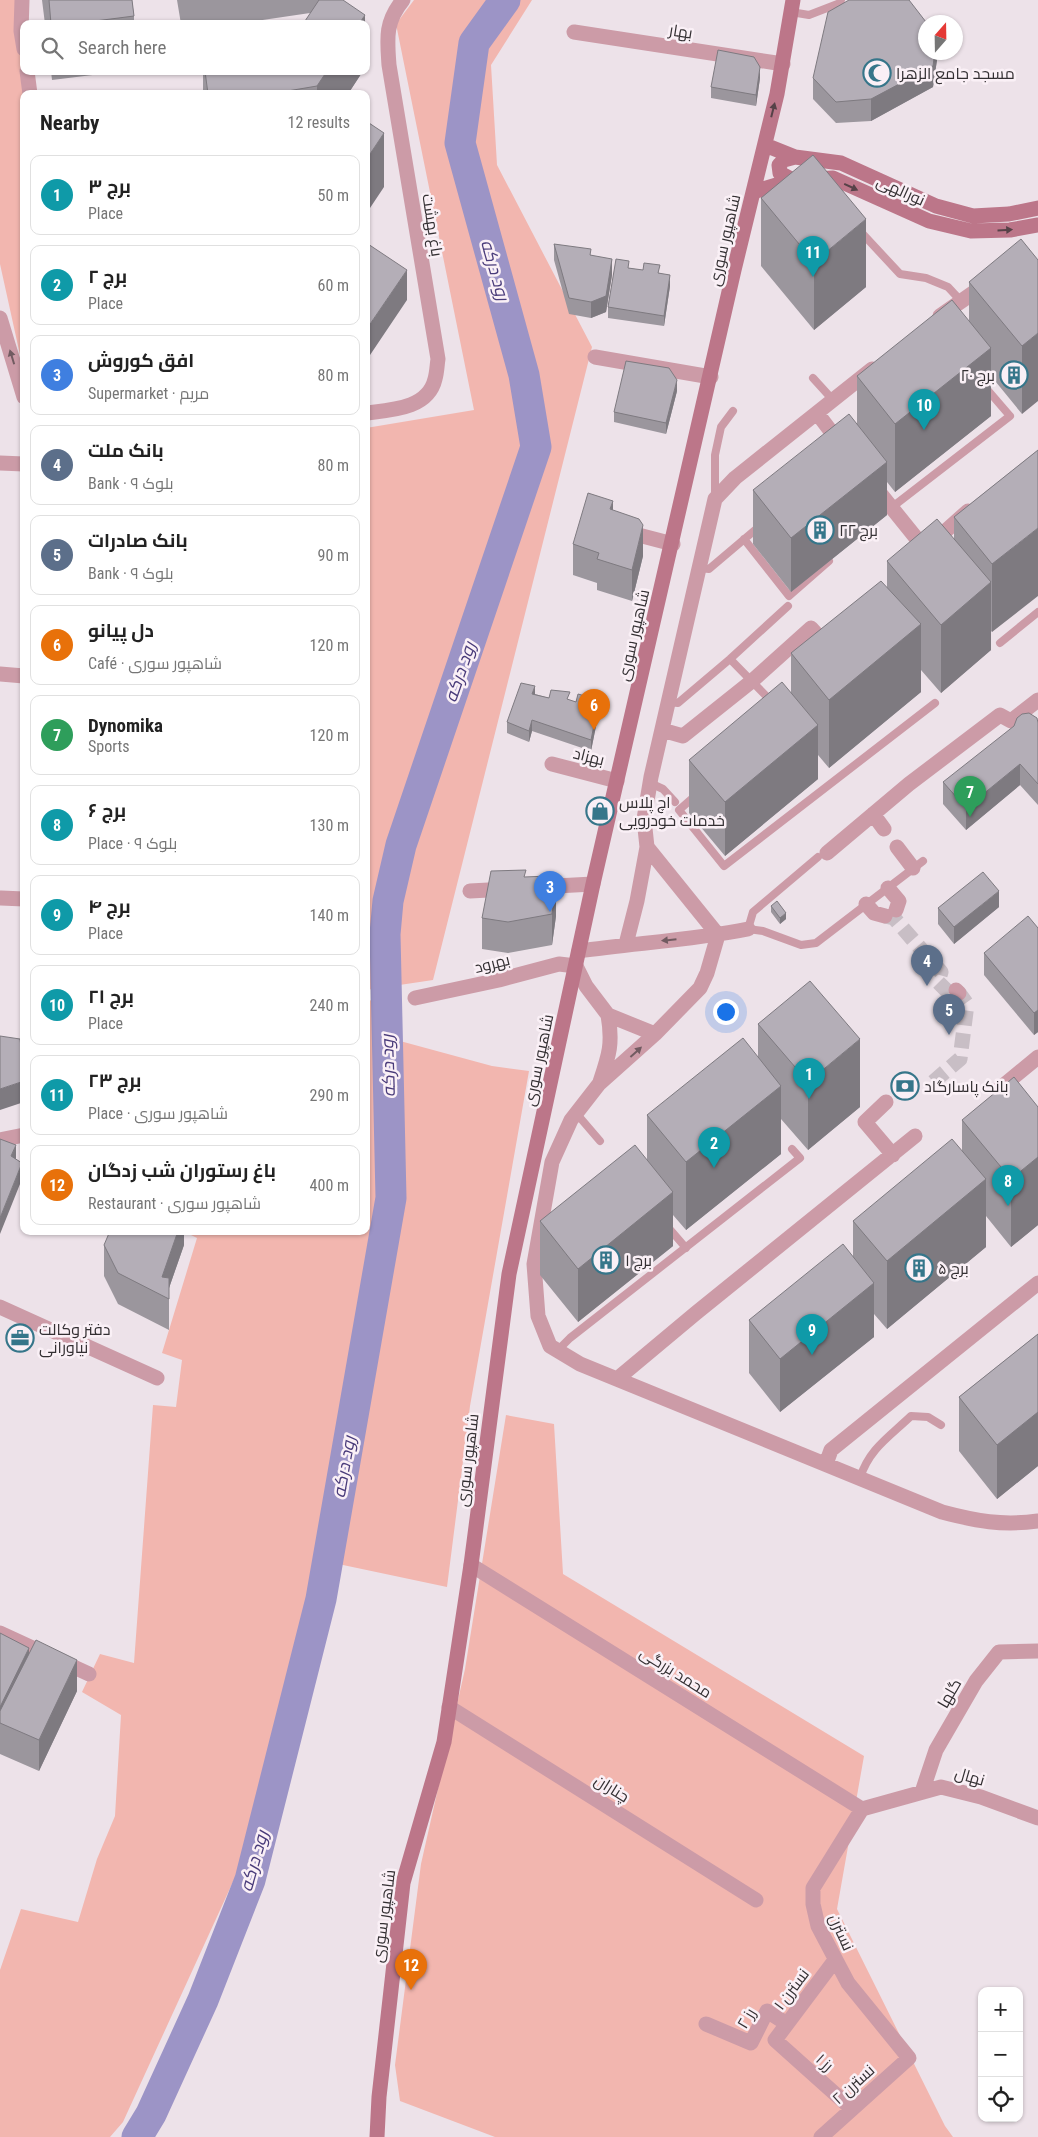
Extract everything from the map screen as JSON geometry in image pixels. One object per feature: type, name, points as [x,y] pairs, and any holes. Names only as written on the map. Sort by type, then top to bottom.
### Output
[{"type":"street","points":[[21,20],[22,0]]},
{"type":"street","name":"باغ بهشت","points":[[370,412],[405,408],[423,398],[435,380],[438,359],[386,34],[395,11],[403,0]]},
{"type":"street","name":"شاهپور سوری","points":[[377,2137],[379,2097],[403,1883],[444,1742],[471,1565],[509,1274],[593,884],[783,64],[792,6]]},
{"type":"street","name":"بهار","points":[[574,32],[783,64]]},
{"type":"street","points":[[28,75],[29,90]]},
{"type":"street","name":"نورالهی","points":[[764,145],[795,157],[841,163],[936,206],[974,216],[1008,214],[1038,208]]},
{"type":"street","points":[[793,180],[780,172],[779,165],[784,160],[795,157]]},
{"type":"street","name":"نورالهی","points":[[753,192],[793,180],[833,178],[929,221],[971,231],[1010,230],[1038,225]]},
{"type":"street","points":[[932,322],[973,293],[997,284]]},
{"type":"street","points":[[0,318],[20,384]]},
{"type":"street","points":[[596,356],[711,376]]},
{"type":"street","points":[[626,944],[637,901],[647,847],[644,819],[650,783],[715,499],[735,478],[886,358]]},
{"type":"street","points":[[817,413],[847,453]]},
{"type":"street","points":[[0,463],[20,464]]},
{"type":"street","points":[[868,479],[888,511],[925,549]]},
{"type":"street","points":[[910,562],[982,500]]},
{"type":"street","points":[[619,530],[673,544]]},
{"type":"street","points":[[662,730],[683,736],[752,681],[811,628],[822,640],[837,627]]},
{"type":"street","points":[[0,674],[20,676]]},
{"type":"street","points":[[823,855],[909,784],[1000,715],[1010,721],[1038,700]]},
{"type":"street","name":"بهزاد","points":[[552,764],[617,781]]},
{"type":"street","points":[[873,814],[884,829]]},
{"type":"street","points":[[647,847],[718,935],[707,973],[700,988],[655,1034],[599,1084],[570,1120],[552,1162],[534,1264],[538,1316],[550,1346],[580,1364],[942,1512],[982,1522],[1016,1524],[1038,1521]]},
{"type":"street","points":[[897,847],[918,865]]},
{"type":"street","points":[[470,891],[593,884]]},
{"type":"street","points":[[866,904],[874,913],[891,913],[899,901],[888,888]]},
{"type":"street","points":[[1,898],[20,899]]},
{"type":"street","name":"بهرود","points":[[415,998],[499,980],[626,944],[718,935],[748,929]]},
{"type":"street","points":[[578,958],[586,986],[608,1015],[611,1035],[610,1054],[599,1084]]},
{"type":"street","points":[[608,1015],[655,1034]]},
{"type":"street","points":[[990,1098],[1038,1057]]},
{"type":"street","points":[[886,1102],[865,1122],[893,1155]]},
{"type":"street","points":[[0,1140],[20,1136]]},
{"type":"street","points":[[617,1379],[915,1136]]},
{"type":"street","points":[[826,1464],[831,1450],[1038,1283]]},
{"type":"street","points":[[0,1307],[157,1378]]},
{"type":"street","name":"محمد بزرگی","points":[[471,1565],[862,1809]]},
{"type":"street","points":[[0,1633],[89,1674]]},
{"type":"street","name":"گلها","points":[[922,1792],[936,1750],[976,1681],[999,1652],[1038,1651]]},
{"type":"street","name":"چناران","points":[[449,1707],[756,1900]]},
{"type":"street","name":"نهال","points":[[862,1809],[941,1787],[981,1797],[1038,1818]]},
{"type":"street","name":"نسترن","points":[[862,1809],[813,1888],[813,1904],[818,1926],[848,1983],[909,2058]]},
{"type":"street","name":"نسترن ۱","points":[[775,2040],[835,1960]]},
{"type":"street","name":"رز ۲","points":[[706,2024],[751,2043],[767,2011],[787,2024]]},
{"type":"street","name":"رز ۱","points":[[775,2040],[852,2109]]},
{"type":"street","name":"نسترن ۲","points":[[821,2137],[909,2058]]},
{"type":"lane","points":[[792,6],[809,15],[840,3],[840,0]]},
{"type":"lane","points":[[852,222],[900,274],[926,278],[948,287],[961,301]]},
{"type":"lane","points":[[813,378],[833,400]]},
{"type":"lane","points":[[888,511],[1010,416],[979,380]]},
{"type":"lane","points":[[715,499],[715,455],[721,427],[733,411]]},
{"type":"lane","points":[[699,568],[709,569],[764,522]]},
{"type":"lane","points":[[744,539],[789,596],[833,558]]},
{"type":"lane","points":[[668,702],[678,703],[788,606]]},
{"type":"lane","points":[[1000,643],[1038,612]]},
{"type":"lane","points":[[730,659],[780,710]]},
{"type":"lane","points":[[701,791],[680,810],[724,866],[935,703]]},
{"type":"lane","points":[[650,783],[663,789],[675,802]]},
{"type":"lane","points":[[823,855],[752,912],[748,929],[763,931],[801,945],[816,943],[918,865]]},
{"type":"lane","points":[[576,1113],[600,1141]]},
{"type":"lane","points":[[558,1350],[570,1338],[800,1158],[792,1149]]},
{"type":"lane","points":[[661,1219],[686,1248]]},
{"type":"lane","points":[[860,1478],[865,1462],[874,1450],[911,1416],[928,1417],[941,1424]]},
{"type":"shaded area","points":[[0,0],[18,0],[21,20],[20,75],[24,75],[24,90],[20,90],[20,355],[0,264]]},
{"type":"shaded area","points":[[414,0],[532,0],[491,65],[497,165],[592,347],[433,980],[370,989],[370,427],[474,410],[396,24]]},
{"type":"shaded area","points":[[396,997],[400,1041],[492,1066],[529,1071],[470,1406],[447,1587],[343,1565],[315,1562],[248,1849],[123,2122],[110,2137],[0,2137],[0,1970],[21,1909],[78,1922],[97,1859],[115,1816],[121,1715],[82,1692],[100,1654],[134,1663],[153,1405],[176,1407],[182,1360],[162,1353],[197,1238],[191,1235],[370,1235],[370,1000]]},
{"type":"shaded area","points":[[506,1415],[554,1424],[563,1574],[864,1756],[837,1909],[945,2126],[953,2137],[495,2137],[400,2101],[395,2065],[421,1864],[465,1669]]},
{"type":"building","points":[[49,0],[132,0],[134,16],[103,20],[51,20]]},
{"type":"building","points":[[319,0],[343,0],[365,15],[362,20],[306,20]]},
{"type":"building","name":"مسجد جامع الزهرا","points":[[849,0],[909,0],[921,15],[918,15],[918,60],[934,60],[933,66],[871,99],[836,102],[813,78],[828,12]]},
{"type":"building","points":[[718,50],[754,57],[760,67],[756,95],[711,87]]},
{"type":"building","points":[[206,75],[324,75],[317,86],[294,90],[207,90]]},
{"type":"building","points":[[370,124],[384,133],[370,154]]},
{"type":"building","points":[[813,155],[866,219],[814,262],[761,198]]},
{"type":"building","points":[[1021,239],[1038,260],[1038,333],[1022,346],[969,282]]},
{"type":"building","points":[[554,244],[591,249],[590,255],[612,259],[606,296],[591,302],[569,298]]},
{"type":"building","points":[[370,245],[407,270],[370,324]]},
{"type":"building","points":[[616,259],[629,261],[628,268],[643,270],[644,263],[660,265],[658,273],[670,275],[664,316],[608,307]]},
{"type":"building","points":[[952,300],[991,348],[895,424],[857,376]]},
{"type":"building","points":[[626,361],[669,368],[677,380],[666,423],[614,412]]},
{"type":"building","points":[[849,414],[887,462],[791,538],[753,490]]},
{"type":"building","points":[[1038,450],[1038,528],[992,564],[954,517]]},
{"type":"building","points":[[588,493],[613,501],[610,509],[639,519],[643,525],[632,570],[597,559],[599,553],[573,544]]},
{"type":"building","points":[[937,519],[991,582],[941,625],[887,561]]},
{"type":"building","points":[[881,581],[921,624],[829,700],[791,653]]},
{"type":"building","points":[[782,682],[818,725],[725,802],[689,760]]},
{"type":"building","points":[[521,683],[535,686],[532,694],[549,698],[551,690],[570,692],[567,699],[576,702],[578,694],[599,700],[591,740],[532,720],[529,731],[507,722]]},
{"type":"building","points":[[1029,713],[1037,718],[1038,723],[1038,784],[1020,764],[966,808],[943,782],[1014,726],[1017,718],[1022,714]]},
{"type":"building","points":[[526,870],[524,877],[549,876],[556,885],[552,914],[508,922],[482,918],[491,871]]},
{"type":"building","points":[[983,872],[999,891],[954,927],[938,908]]},
{"type":"building","points":[[777,901],[786,913],[780,918],[771,906]]},
{"type":"building","points":[[1028,916],[1038,928],[1038,1010],[1034,1013],[984,953]]},
{"type":"building","points":[[810,981],[860,1039],[808,1082],[758,1024]]},
{"type":"building","points":[[0,1036],[20,1039],[20,1082],[0,1089]]},
{"type":"building","points":[[743,1038],[781,1086],[686,1162],[647,1115]]},
{"type":"building","points":[[1014,1077],[1038,1107],[1038,1157],[1011,1179],[962,1120]]},
{"type":"building","points":[[0,1139],[16,1145],[11,1156],[20,1162],[20,1168],[0,1218]]},
{"type":"building","points":[[952,1139],[986,1179],[887,1261],[853,1221]]},
{"type":"building","points":[[635,1145],[673,1192],[578,1269],[540,1221]]},
{"type":"building","points":[[108,1235],[177,1235],[162,1277],[169,1278],[169,1299],[118,1273],[104,1245]]},
{"type":"building","points":[[843,1244],[874,1283],[780,1359],[749,1320]]},
{"type":"building","points":[[1038,1334],[1038,1412],[997,1445],[959,1397]]},
{"type":"building","points":[[0,1633],[29,1648],[0,1707]]},
{"type":"building","points":[[36,1640],[77,1660],[39,1740],[0,1723],[0,1711]]},
{"type":"waterway","name":"رود درکه","points":[[137,2137],[151,2114],[203,2000],[250,1880],[321,1599],[391,1198],[385,934],[388,901],[401,845],[536,447],[524,375],[460,143],[474,43],[505,0]]},
{"type":"tunnel","points":[[885,916],[894,918],[941,972],[938,982],[951,995],[959,993],[967,1004],[960,1059],[932,1083]]},
{"type":"place","name":"مسجد جامع الزهرا","points":[[877,73]]},
{"type":"place","name":"برج ۲۳","points":[[813,277]]},
{"type":"place","name":"برج ۲۰","points":[[1014,375]]},
{"type":"place","name":"برج ۲۱","points":[[924,430]]},
{"type":"place","name":"برج ۲۲","points":[[820,530]]},
{"type":"place","name":"دل پیانو","points":[[594,730]]},
{"type":"place","name":"اچ پلاس خدمات خودرویی","points":[[600,811]]},
{"type":"place","name":"Dynomika","points":[[970,817]]},
{"type":"place","name":"افق کوروش","points":[[550,912]]},
{"type":"place","name":"بانک ملت","points":[[927,986]]},
{"type":"place","name":"بانک صادرات","points":[[949,1035]]},
{"type":"place","name":"بانک پاسارگاد","points":[[905,1086]]},
{"type":"place","name":"برج ۳","points":[[809,1099]]},
{"type":"place","name":"برج ۲","points":[[714,1168]]},
{"type":"place","name":"برج ۶","points":[[1008,1206]]},
{"type":"place","name":"برج ۱","points":[[606,1260]]},
{"type":"place","name":"برج ۵","points":[[919,1268]]},
{"type":"place","name":"دفتر وکالت نیاورانی","points":[[20,1338]]},
{"type":"place","name":"برج ۴","points":[[812,1355]]},
{"type":"place","name":"باغ رستوران شب زدگان","points":[[411,1990]]}]
